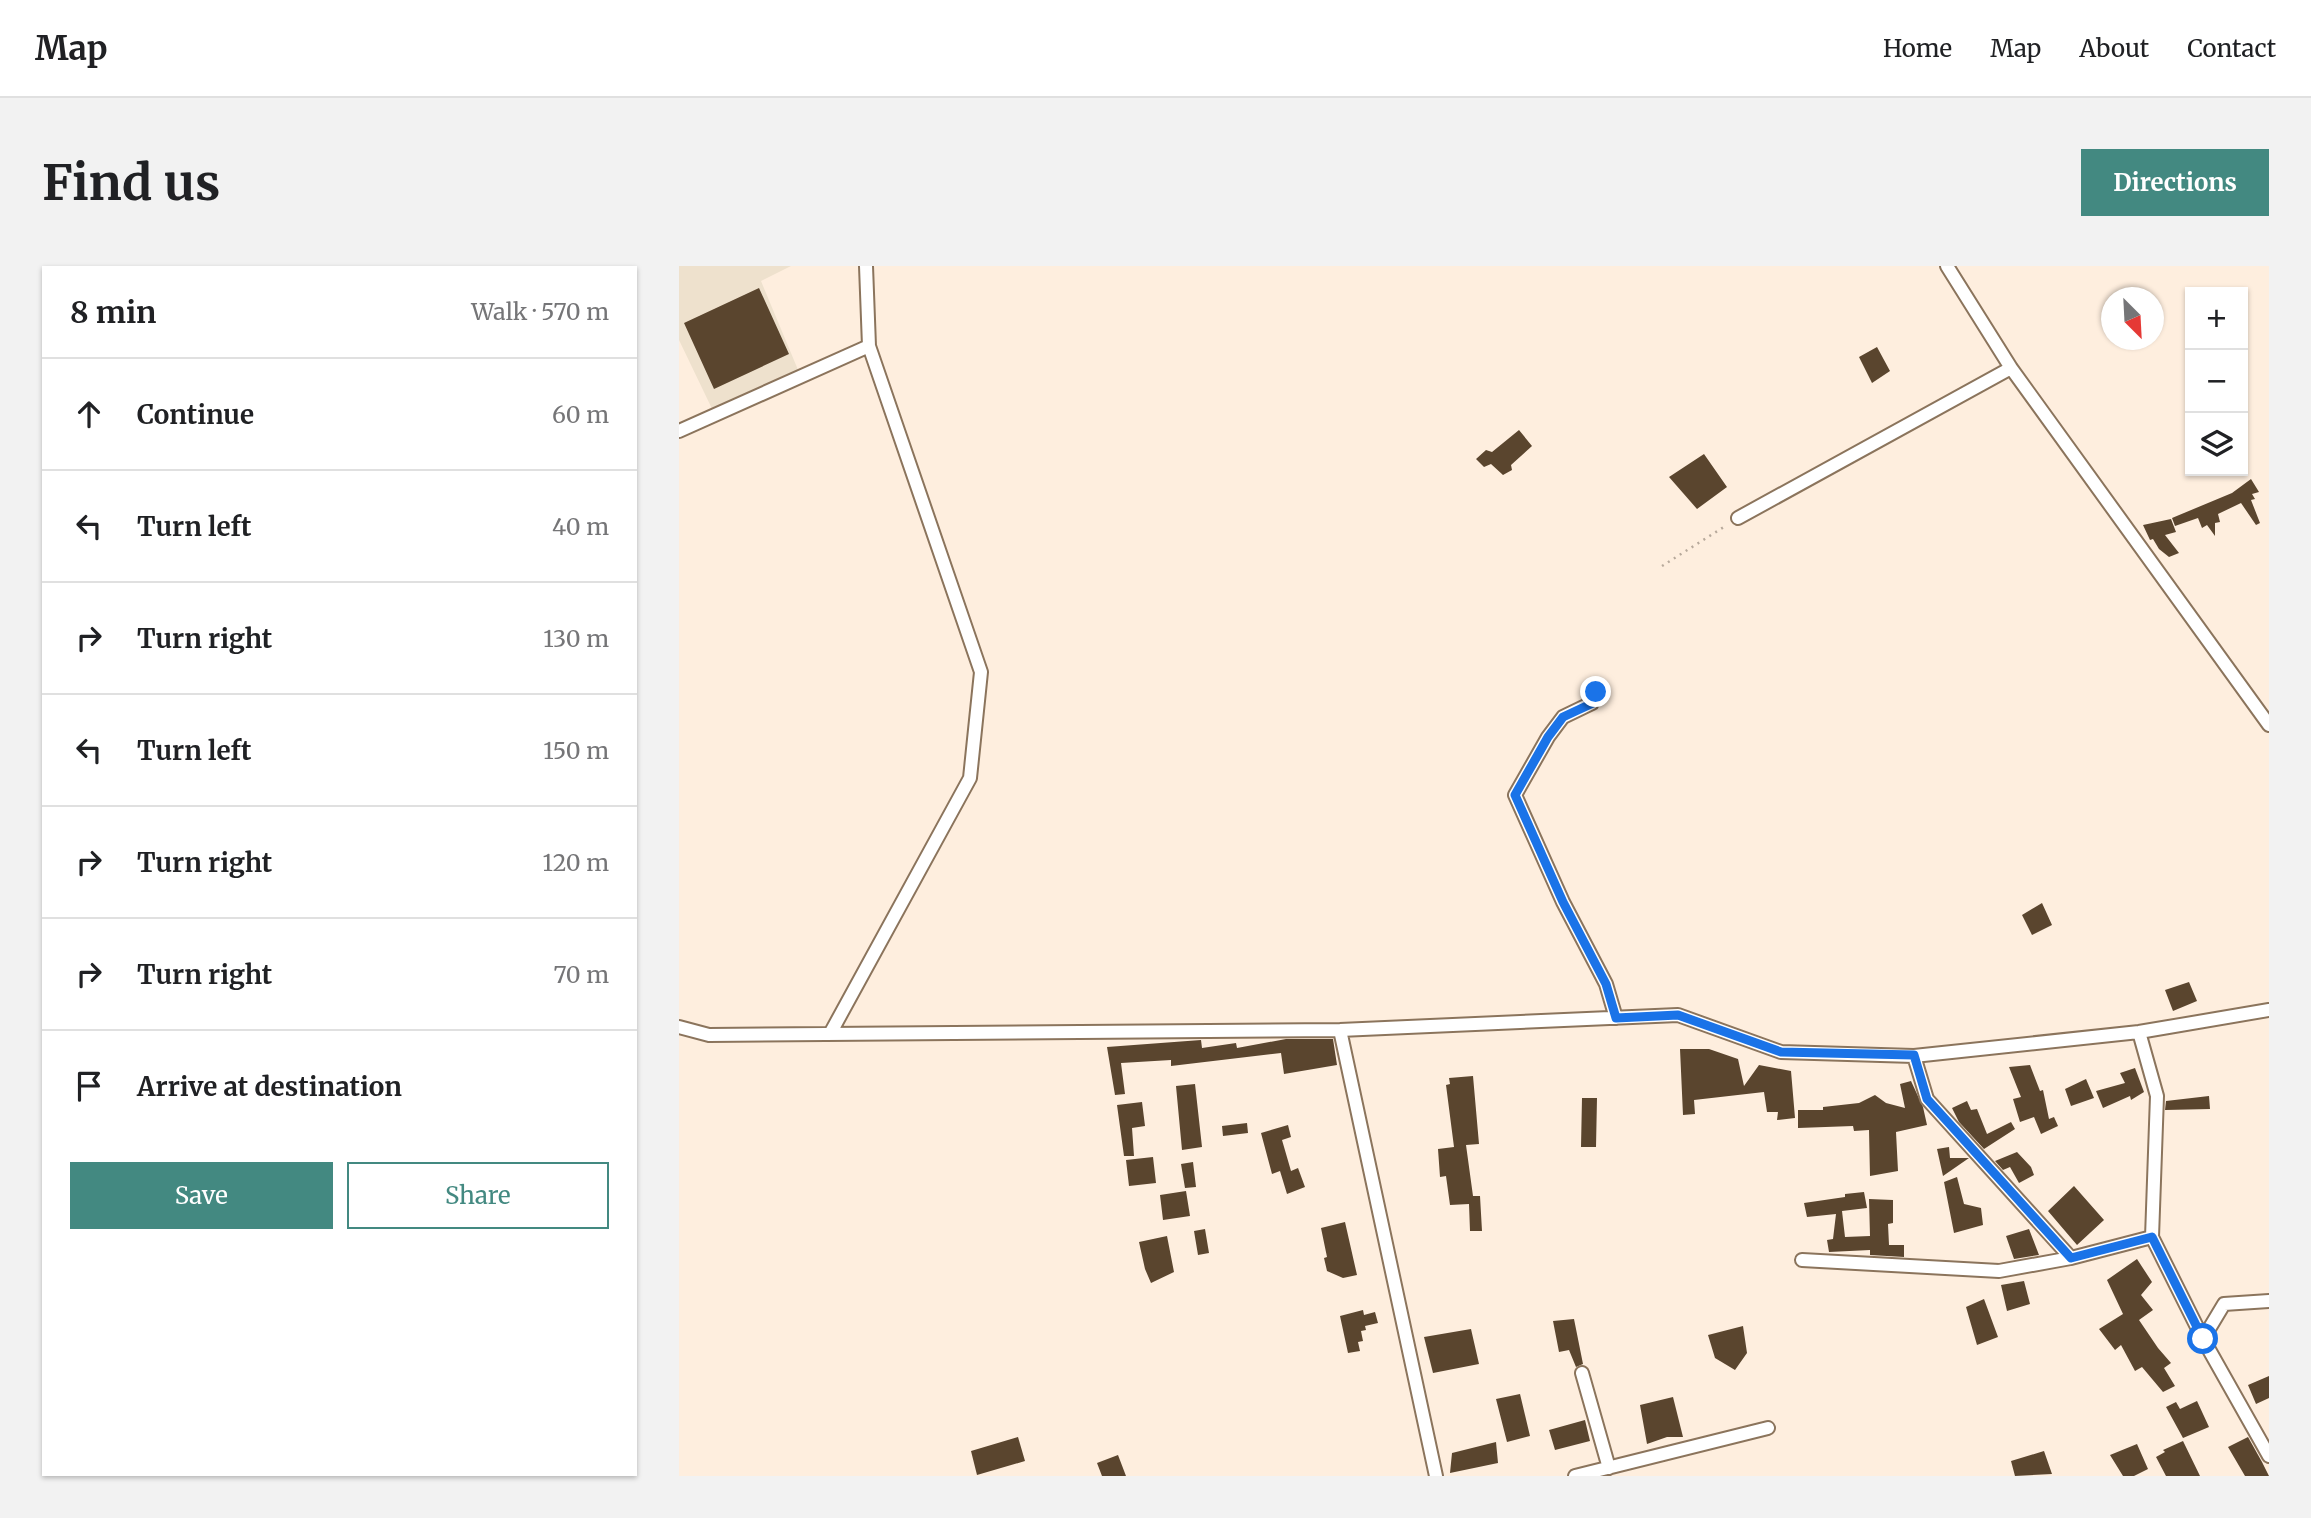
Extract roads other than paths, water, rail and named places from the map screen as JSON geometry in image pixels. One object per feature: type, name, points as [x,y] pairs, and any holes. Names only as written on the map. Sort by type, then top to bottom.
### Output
[{"type":"street","points":[[830,1034],[970,778],[981,672],[869,346],[866,266]]},
{"type":"street","points":[[1947,266],[2011,368],[2269,725]]},
{"type":"street","points":[[679,431],[869,346]]},
{"type":"street","points":[[1738,517],[2011,368]]},
{"type":"street","points":[[1596,692],[1593,703],[1563,717],[1548,737],[1515,795],[1563,902],[1606,984],[1616,1018]]},
{"type":"street","points":[[679,1027],[709,1035],[1339,1030],[1678,1015],[1781,1052],[1914,1055],[2139,1032],[2269,1010]]},
{"type":"street","points":[[1339,1030],[1436,1476]]},
{"type":"street","points":[[2139,1032],[2157,1096],[2152,1237],[2203,1339],[2269,1456]]},
{"type":"street","points":[[1914,1055],[1927,1099],[2071,1258]]},
{"type":"street","points":[[1802,1260],[1999,1271],[2071,1258],[2152,1237]]},
{"type":"street","points":[[2203,1339],[2224,1304],[2269,1301]]},
{"type":"street","points":[[1582,1373],[1609,1468]]},
{"type":"street","points":[[1575,1476],[1768,1428]]}]
